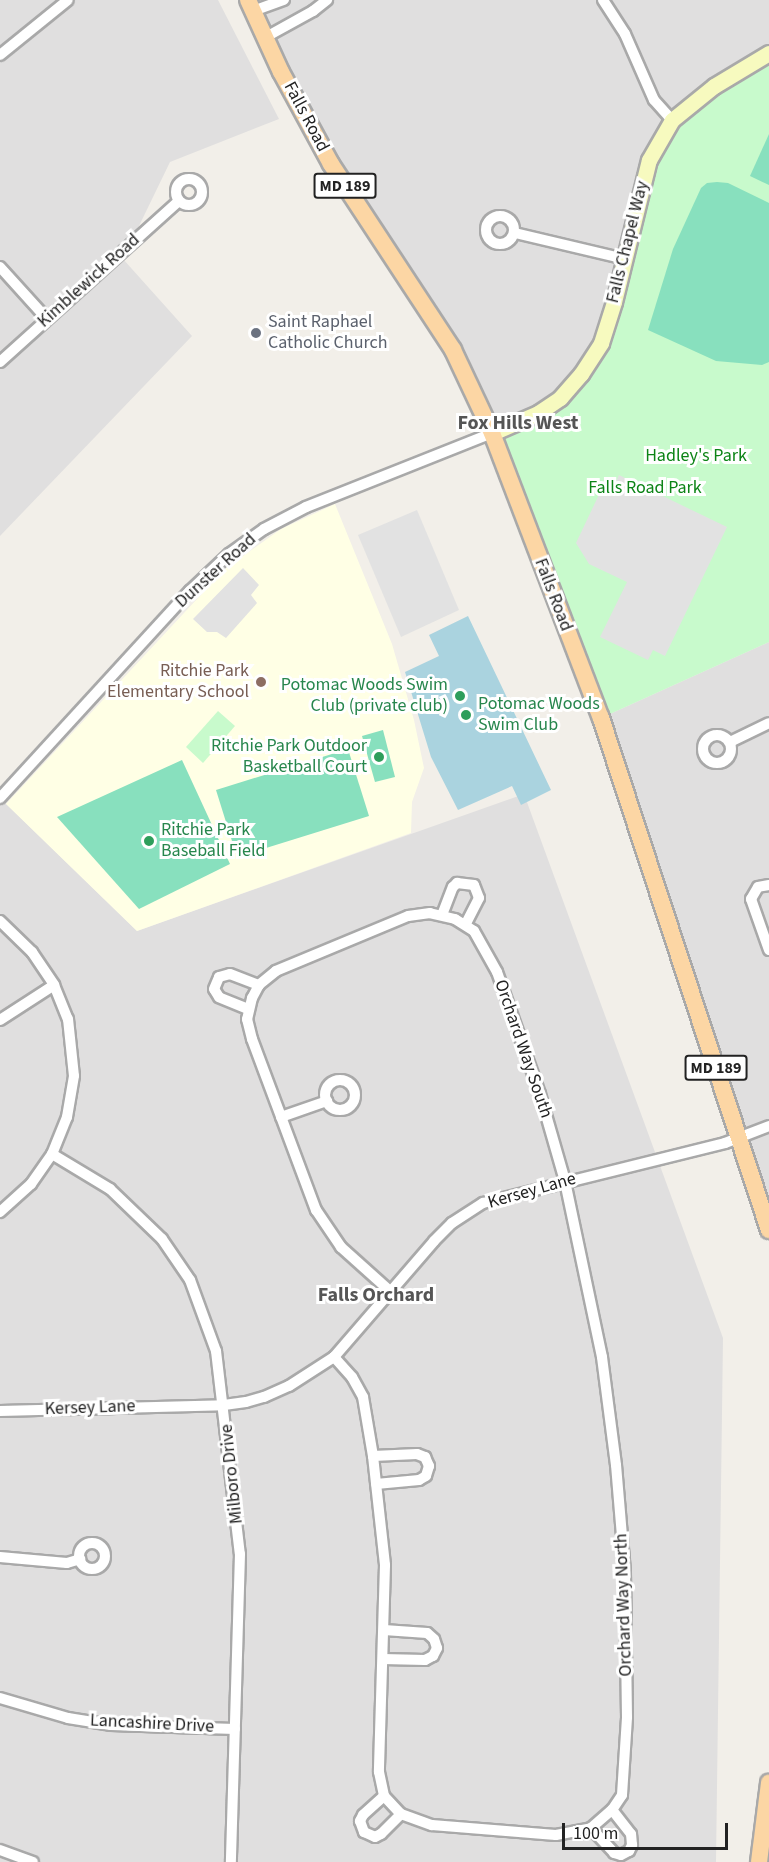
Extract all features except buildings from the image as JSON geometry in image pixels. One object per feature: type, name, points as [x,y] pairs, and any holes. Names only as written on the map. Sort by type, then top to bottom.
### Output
[{"type":"main road","name":"Falls Road","points":[[251,5],[281,72],[331,164],[453,350],[492,433],[601,718],[769,1230]]},
{"type":"main road","points":[[759,1862],[769,1783]]},
{"type":"street","points":[[0,55],[68,0]]},
{"type":"street","points":[[251,5],[284,0]]},
{"type":"street","points":[[266,37],[313,11],[327,0]]},
{"type":"street","points":[[603,0],[625,34],[654,100],[672,120]]},
{"type":"street","name":"Falls Chapel Way","points":[[492,433],[514,425],[550,406],[581,374],[606,332],[649,160],[672,120],[714,86],[769,53]]},
{"type":"street","name":"Kimblewick Road","points":[[0,362],[179,201]]},
{"type":"street","points":[[514,233],[625,259]]},
{"type":"street","points":[[0,267],[47,320]]},
{"type":"street","name":"Dunster Road","points":[[0,798],[190,591],[229,554],[264,529],[306,507],[492,433]]},
{"type":"street","points":[[730,742],[769,723]]},
{"type":"street","points":[[442,915],[453,887],[458,883],[474,885],[479,898],[466,924]]},
{"type":"street","points":[[769,885],[758,887],[751,900],[769,950]]},
{"type":"street","name":"Orchard Way South","points":[[259,985],[276,971],[408,916],[430,913],[466,924],[483,942],[497,972],[540,1094],[565,1181]]},
{"type":"street","points":[[0,921],[32,952],[54,985],[70,1028],[74,1076],[68,1117],[52,1154],[31,1184],[0,1212]]},
{"type":"street","points":[[248,1009],[219,997],[214,989],[219,977],[230,974],[259,985],[248,1009],[247,1019],[252,1040],[308,1193],[326,1228],[352,1258],[390,1291]]},
{"type":"street","points":[[0,1020],[54,985]]},
{"type":"street","points":[[281,1117],[327,1101]]},
{"type":"street","name":"Kersey Lane","points":[[0,1411],[224,1405],[246,1402],[289,1386],[334,1357],[434,1241],[465,1214],[502,1196],[725,1143],[769,1126]]},
{"type":"street","name":"Milboro Drive","points":[[52,1154],[94,1178],[125,1200],[156,1232],[190,1280],[209,1325],[216,1351],[240,1554],[231,1862]]},
{"type":"street","name":"Orchard Way North","points":[[384,1796],[401,1814],[416,1822],[556,1835],[591,1828],[612,1810],[622,1795],[625,1773],[628,1666],[625,1572],[616,1465],[602,1357],[565,1181]]},
{"type":"street","points":[[334,1357],[352,1377],[363,1397],[374,1456],[385,1565],[379,1772],[384,1796],[363,1815],[360,1821],[364,1832],[375,1837],[401,1814]]},
{"type":"street","points":[[374,1456],[417,1454],[425,1457],[429,1466],[426,1476],[419,1480],[376,1484]]},
{"type":"street","points":[[0,1557],[67,1563],[80,1560]]},
{"type":"street","points":[[383,1659],[425,1660],[434,1656],[437,1648],[434,1639],[427,1633],[384,1630]]},
{"type":"street","name":"Lancashire Drive","points":[[0,1698],[68,1718],[94,1723],[235,1729]]},
{"type":"street","points":[[591,1828],[614,1853],[621,1855],[629,1851],[632,1845],[631,1834],[612,1810]]},
{"type":"street","points":[[0,1850],[33,1862]]},
{"type":"shaded area","points":[[0,0],[218,0],[279,119],[170,162],[123,259],[192,336],[0,536]]},
{"type":"shaded area","points":[[248,0],[769,0],[769,53],[614,302],[571,387],[492,433],[459,362],[356,205]]},
{"type":"shaded area","points":[[619,475],[727,527],[665,656],[653,650],[648,660],[600,637],[627,582],[589,564],[576,543],[604,484],[613,488]]},
{"type":"shaded area","name":"Ritchie Park Elementary School","points":[[335,504],[392,644],[414,720],[424,768],[412,802],[411,833],[137,931],[6,804],[225,569],[281,529]]},
{"type":"shaded area","points":[[417,510],[459,610],[401,637],[358,535]]},
{"type":"shaded area","points":[[243,568],[259,585],[251,595],[257,603],[226,638],[217,632],[207,632],[193,619]]},
{"type":"shaded area","points":[[769,642],[769,1230],[601,718]]},
{"type":"shaded area","points":[[524,794],[723,1338],[716,1862],[0,1862],[0,798],[137,931]]},
{"type":"green space","name":"Falls Road Park","points":[[769,53],[769,642],[601,718],[492,433],[538,413],[601,343],[643,181],[672,120]]},
{"type":"green space","points":[[769,134],[769,185],[750,176]]},
{"type":"green space","points":[[707,183],[728,183],[769,203],[769,362],[762,365],[716,361],[648,330],[673,249],[701,188]]},
{"type":"green space","points":[[218,711],[235,726],[203,763],[186,747]]},
{"type":"green space","name":"Ritchie Park Outdoor Basketball Court","points":[[383,730],[395,777],[375,782],[362,736]]},
{"type":"green space","points":[[348,749],[369,816],[237,857],[216,790]]},
{"type":"green space","name":"Ritchie Park Baseball Field","points":[[182,760],[230,864],[139,909],[57,817]]},
{"type":"water","name":"Potomac Woods Swim Club","points":[[468,616],[551,790],[521,805],[512,786],[458,810],[431,757],[405,672],[439,656],[429,635]]},
{"type":"place","name":"Saint Raphael Catholic Church","points":[[256,333]]},
{"type":"place","name":"Ritchie Park Elementary School","points":[[261,682]]},
{"type":"place","name":"Potomac Woods Swim Club (private club)","points":[[460,696]]},
{"type":"place","name":"Potomac Woods Swim Club","points":[[466,715]]},
{"type":"place","name":"Ritchie Park Outdoor Basketball Court","points":[[379,757]]},
{"type":"place","name":"Ritchie Park Baseball Field","points":[[149,841]]},
{"type":"district","name":"Fox Hills West","points":[[518,423]]},
{"type":"district","name":"Falls Orchard","points":[[376,1295]]},
{"type":"park label","name":"Hadley's Park","points":[[696,456]]}]
